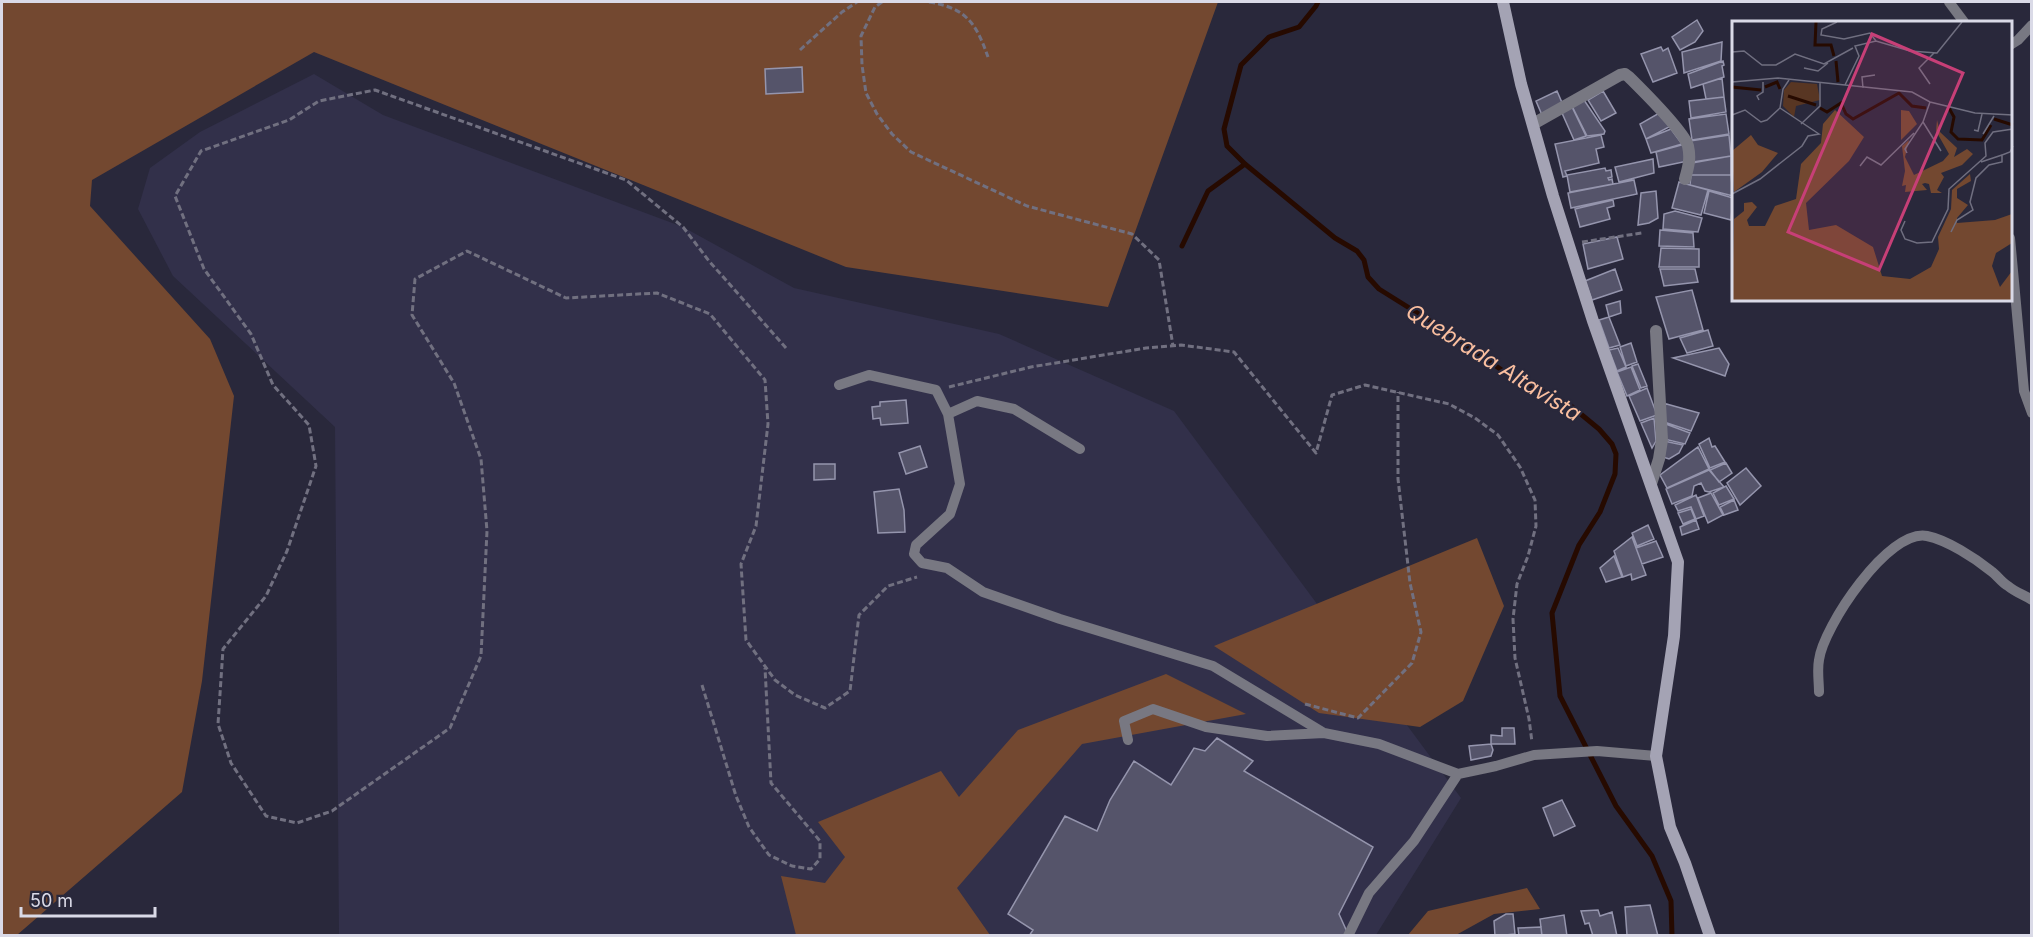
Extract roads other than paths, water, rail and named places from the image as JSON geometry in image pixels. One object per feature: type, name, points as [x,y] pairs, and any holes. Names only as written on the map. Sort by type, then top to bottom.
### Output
[{"type":"street","points":[[1503,2],[1521,84],[1569,245],[1593,321],[1678,562],[1674,636],[1656,756],[1670,827],[1710,935]]},
{"type":"street","points":[[1533,124],[1625,74],[1657,106],[1687,144],[1690,162],[1685,179]]},
{"type":"street","points":[[1651,484],[1662,440],[1656,331]]},
{"type":"lane","points":[[1949,2],[1963,21]]},
{"type":"lane","points":[[2012,44],[2031,25]]},
{"type":"lane","points":[[2012,260],[2024,391],[2031,413]]},
{"type":"lane","points":[[839,385],[869,375],[936,390],[948,414],[960,484],[950,514],[916,545],[914,554],[922,563],[947,568],[983,592],[1060,619],[1213,666],[1324,733]]},
{"type":"lane","points":[[948,414],[977,401],[1014,408],[1080,449]]},
{"type":"lane","points":[[1819,692],[1819,659],[1830,630],[1850,595],[1869,571],[1896,546],[1910,538],[1924,535],[1942,540],[1990,570],[2008,587],[2031,600]]},
{"type":"lane","points":[[1128,740],[1124,721],[1153,709],[1206,727],[1267,736],[1324,733],[1379,744],[1458,774],[1534,755],[1597,751],[1656,756]]},
{"type":"lane","points":[[1348,936],[1369,893],[1414,841],[1458,774]]},
{"type":"waterway","name":"Quebrada Altavista","points":[[1318,2],[1299,27],[1269,37],[1241,65],[1224,129],[1227,146],[1245,164],[1335,238],[1357,251],[1364,260],[1368,277],[1379,289],[1443,329],[1506,373],[1571,406],[1599,429],[1612,444],[1616,454],[1615,474],[1600,512],[1579,545],[1552,613],[1560,696],[1616,806],[1652,856],[1671,901],[1672,936]]},
{"type":"waterway","points":[[1182,246],[1208,191],[1245,164]]}]
